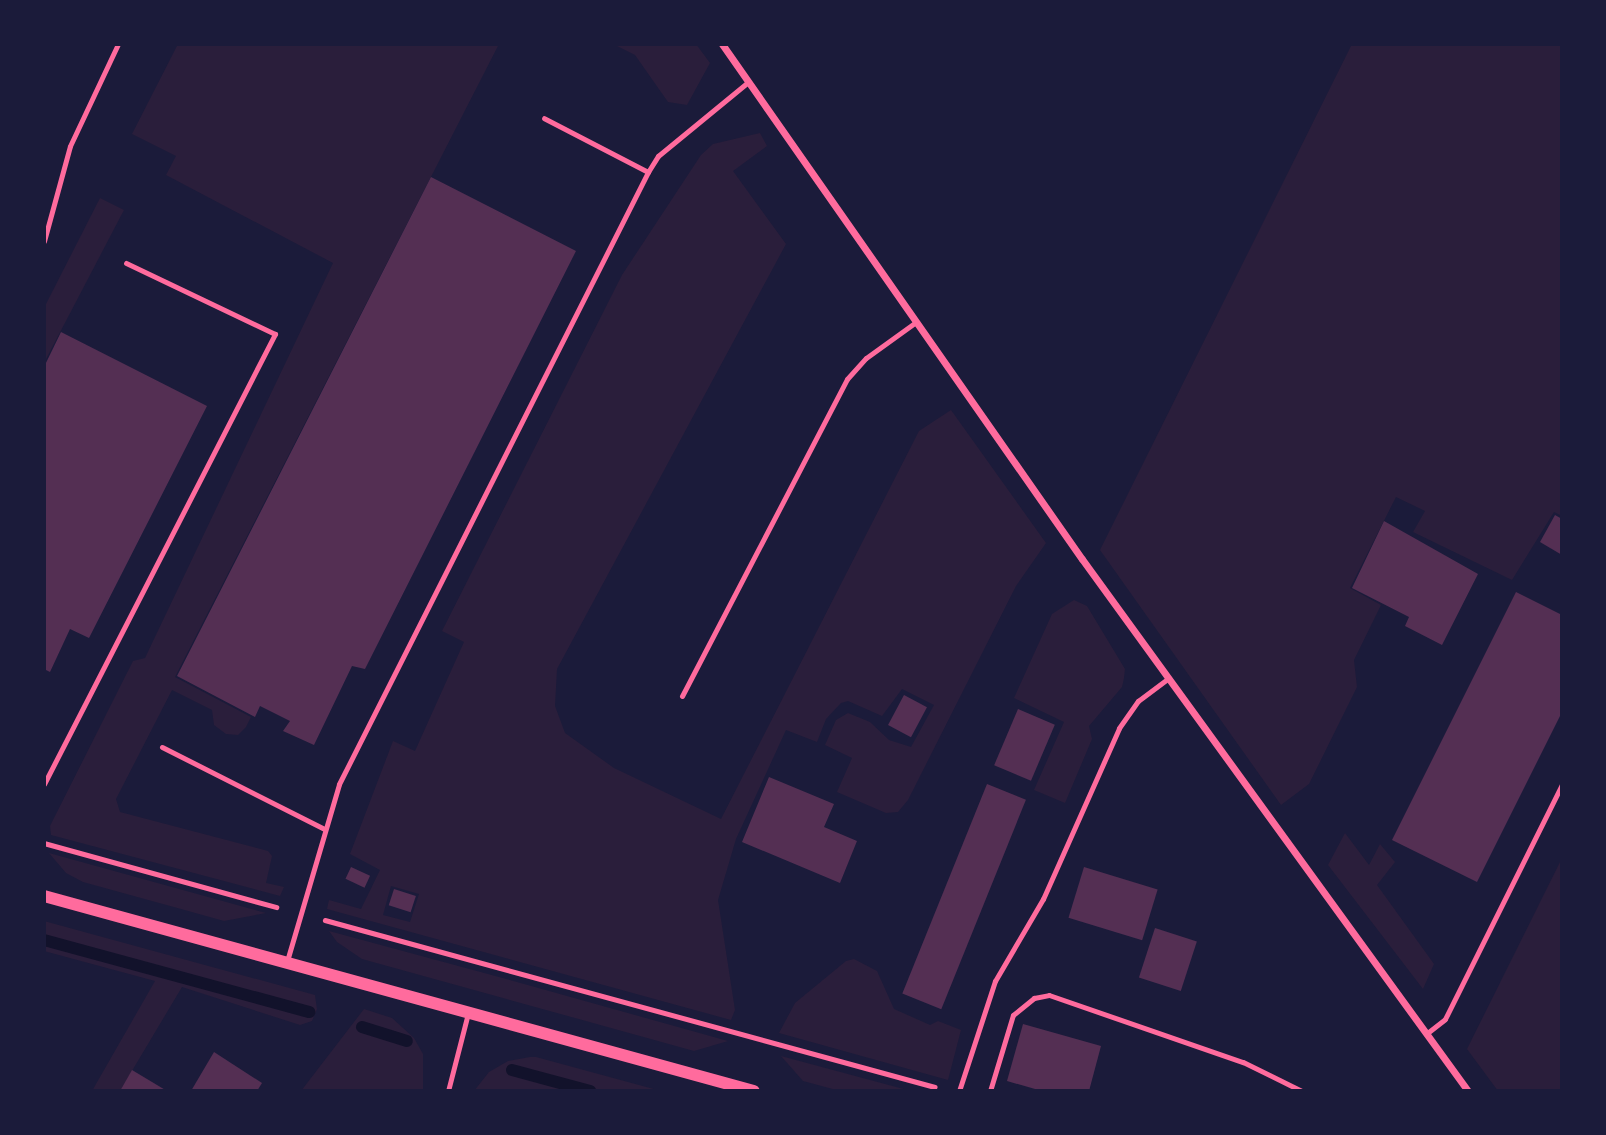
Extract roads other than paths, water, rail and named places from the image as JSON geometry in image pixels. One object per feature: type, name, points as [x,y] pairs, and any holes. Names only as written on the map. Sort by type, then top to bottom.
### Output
[{"type":"street","points":[[722,44],[1168,678],[1468,1091]]},
{"type":"street","points":[[44,896],[754,1091]]},
{"type":"lane","points":[[44,241],[70,146],[118,44]]},
{"type":"lane","points":[[287,963],[324,829],[351,759],[648,172],[658,156],[748,82]]},
{"type":"lane","points":[[544,118],[648,172]]},
{"type":"lane","points":[[44,784],[275,334],[126,263]]},
{"type":"lane","points":[[682,695],[847,379],[866,358],[916,322]]},
{"type":"lane","points":[[959,1091],[995,981],[1049,886],[1119,728],[1138,701],[1168,678]]},
{"type":"lane","points":[[162,747],[324,829]]},
{"type":"lane","points":[[44,762],[52,766]]},
{"type":"lane","points":[[1426,1034],[1445,1019],[1562,783]]},
{"type":"lane","points":[[989,1091],[1013,1015],[1034,998],[1049,995],[1230,1057],[1302,1091]]},
{"type":"lane","points":[[448,1091],[468,1013]]},
{"type":"waterway","points":[[44,940],[309,1012]]},
{"type":"waterway","points":[[362,1027],[407,1041]]},
{"type":"waterway","points":[[512,1070],[590,1091]]}]
